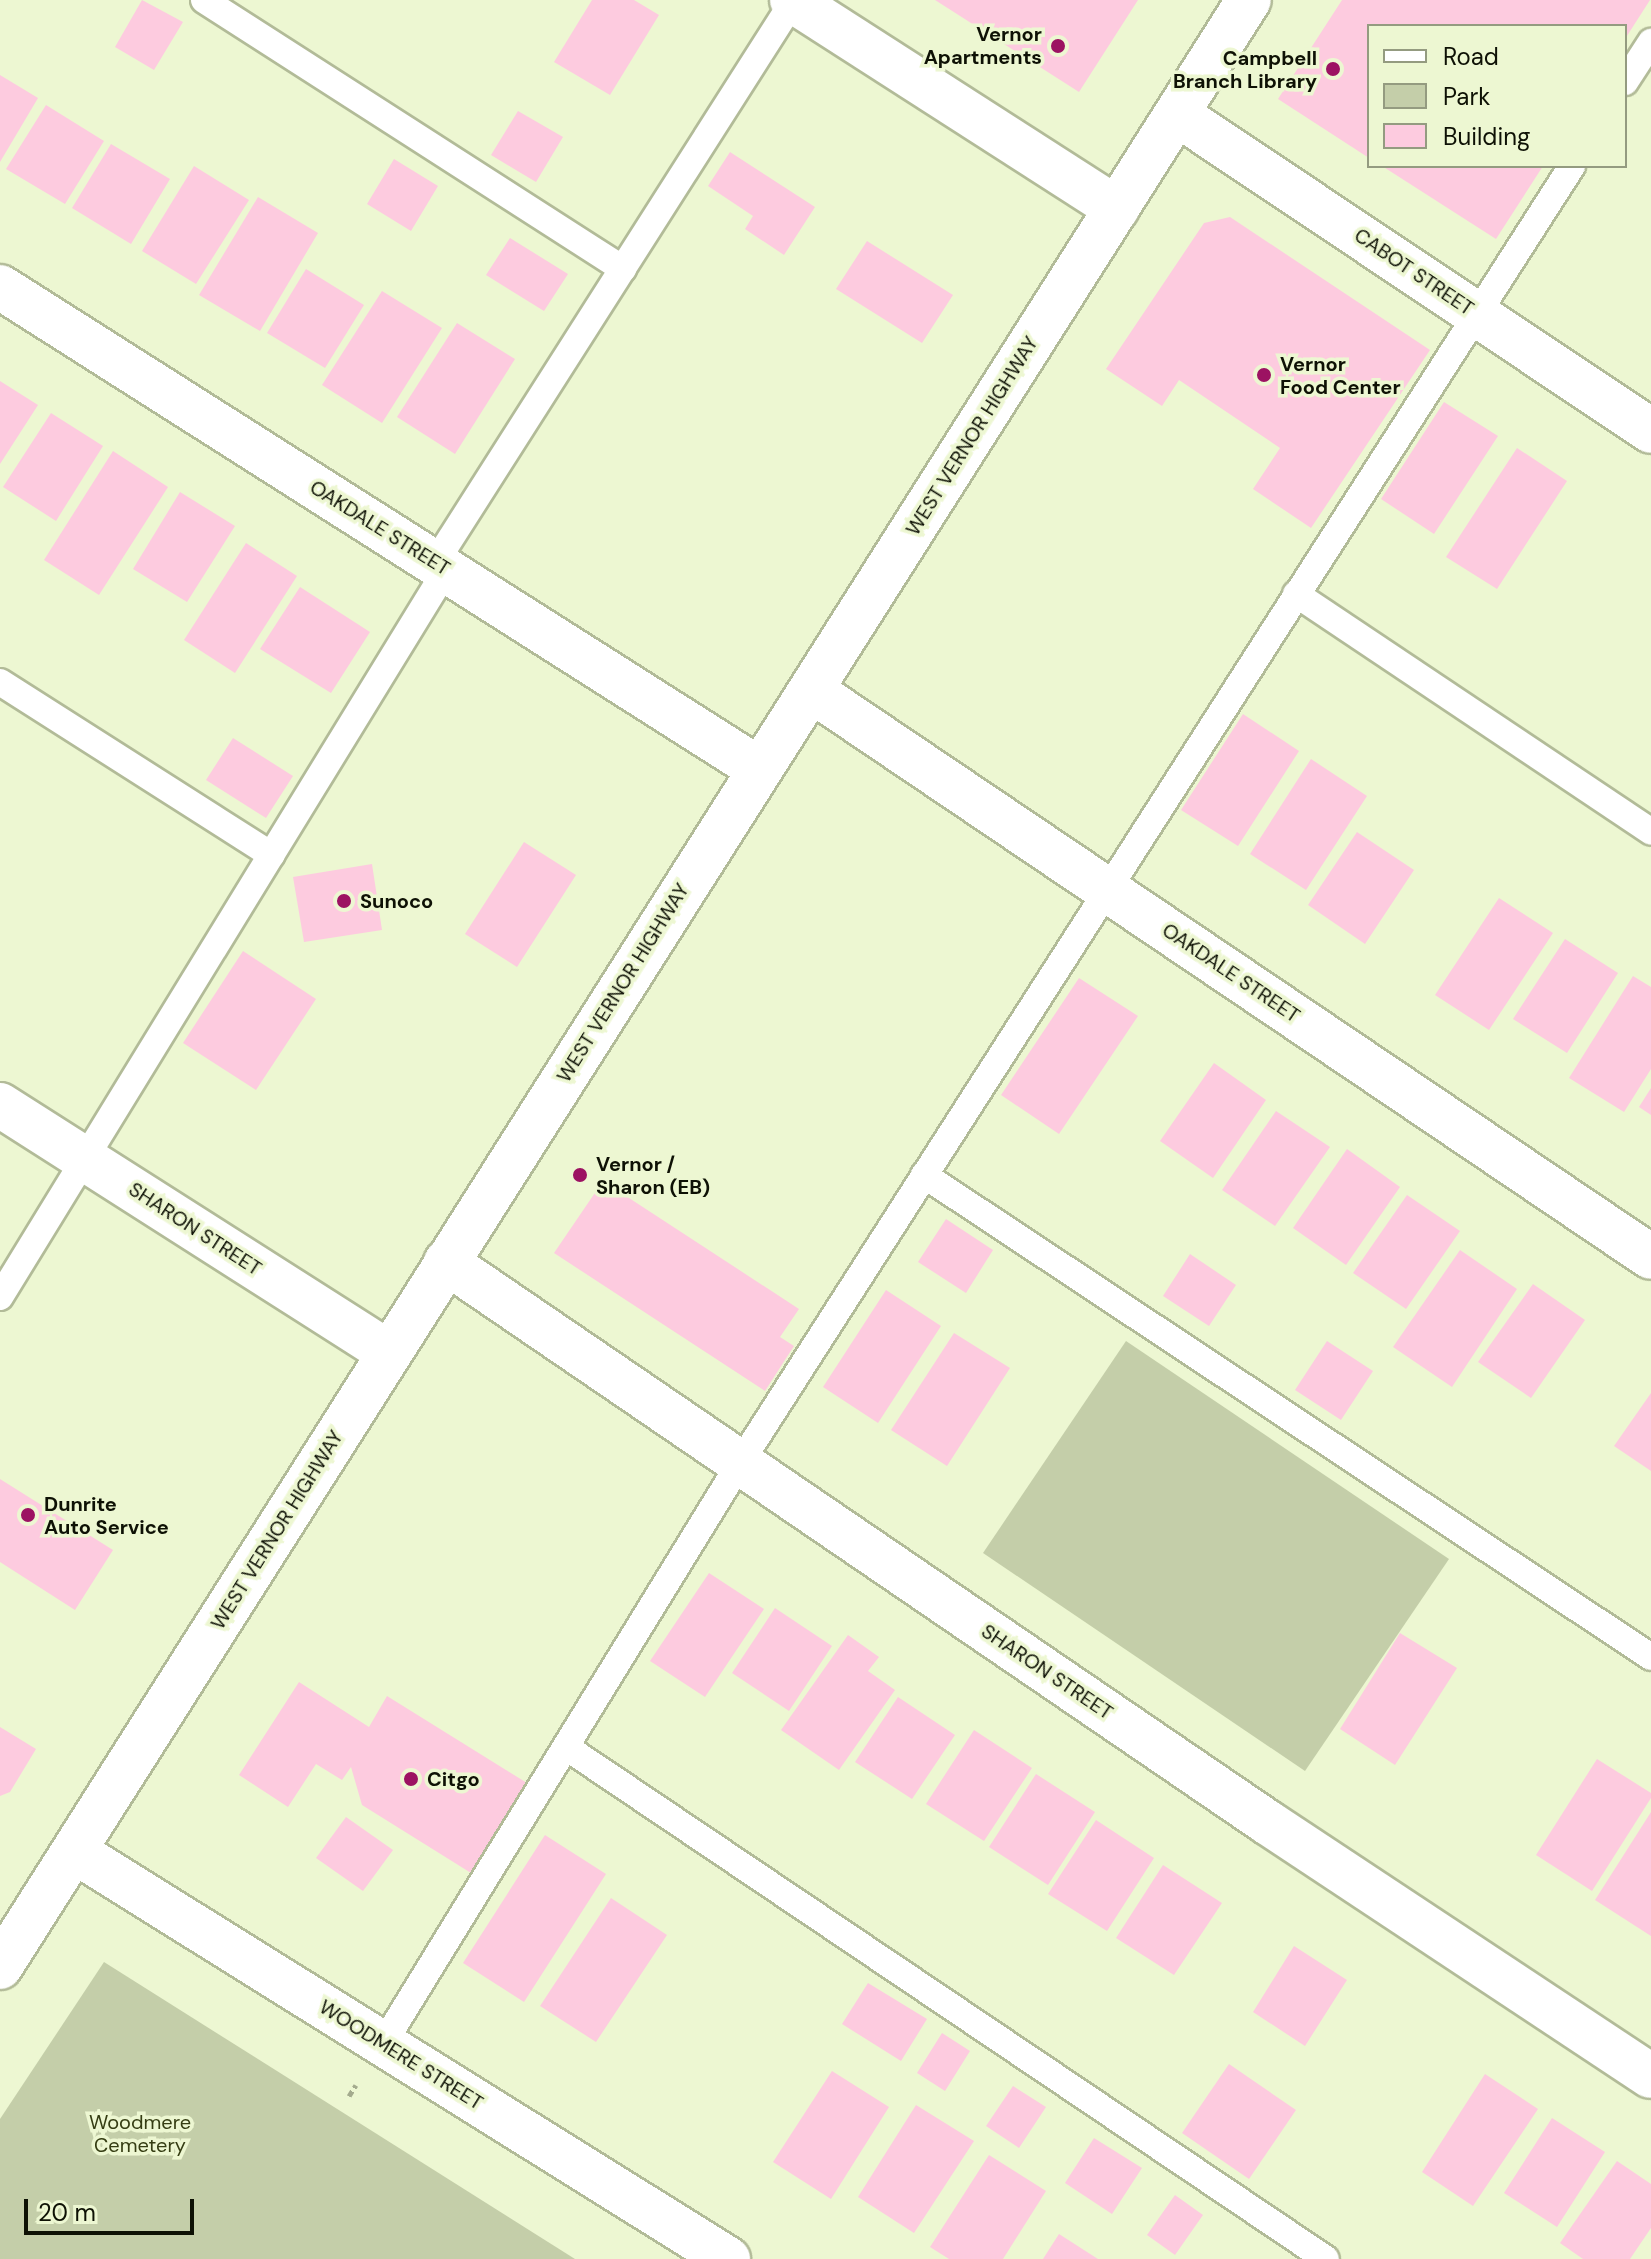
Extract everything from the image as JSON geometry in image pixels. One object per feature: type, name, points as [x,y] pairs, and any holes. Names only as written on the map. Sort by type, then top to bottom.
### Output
[{"type":"street","points":[[793,0],[1117,209]]},
{"type":"street","name":"WEST VERNOR HIGHWAY","points":[[7,1939],[74,1851],[1249,0]]},
{"type":"street","name":"CABOT STREET","points":[[1177,114],[1651,431]]},
{"type":"street","name":"OAKDALE STREET","points":[[0,287],[759,769]]},
{"type":"street","name":"OAKDALE STREET","points":[[811,690],[1651,1257]]},
{"type":"street","name":"SHARON STREET","points":[[0,1105],[389,1353]]},
{"type":"street","name":"SHARON STREET","points":[[446,1262],[1267,1822],[1651,2076]]},
{"type":"street","name":"WOODMERE STREET","points":[[74,1851],[728,2259]]},
{"type":"lane","points":[[204,0],[623,269]]},
{"type":"lane","points":[[0,1297],[272,855],[440,566],[793,0]]},
{"type":"lane","points":[[1627,79],[1651,42]]},
{"type":"lane","points":[[383,2044],[740,1463],[1571,168]]},
{"type":"lane","points":[[1296,594],[1651,832]]},
{"type":"lane","points":[[0,682],[272,855]]},
{"type":"lane","points":[[924,1175],[1651,1657]]},
{"type":"lane","points":[[566,1747],[1326,2259]]},
{"type":"green space","points":[[1126,1341],[1449,1559],[1305,1771],[983,1553]]},
{"type":"green space","name":"Woodmere Cemetery","points":[[104,1962],[575,2259],[0,2259],[0,2119]]},
{"type":"building","points":[[142,0],[183,22],[154,70],[115,47]]},
{"type":"building","points":[[592,0],[634,0],[659,15],[610,95],[554,62]]},
{"type":"building","name":"Vernor Apartments","points":[[935,0],[1138,0],[1079,92]]},
{"type":"building","name":"Campbell Branch Library","points":[[1342,0],[1650,0],[1627,36],[1627,24],[1367,24],[1367,157],[1278,99]]},
{"type":"building","points":[[0,75],[38,98],[0,162]]},
{"type":"building","points":[[46,105],[104,141],[65,204],[6,169]]},
{"type":"building","points":[[518,111],[563,137],[536,182],[491,155]]},
{"type":"building","points":[[111,144],[170,179],[131,244],[72,208]]},
{"type":"building","points":[[730,152],[815,207],[784,255],[745,229],[753,216],[708,186]]},
{"type":"building","points":[[394,159],[438,186],[411,231],[367,204]]},
{"type":"building","points":[[194,166],[249,200],[196,284],[142,251]]},
{"type":"building","points":[[1385,168],[1542,168],[1496,239]]},
{"type":"building","points":[[258,197],[318,233],[260,331],[199,295]]},
{"type":"building","name":"Vernor Food Center","points":[[1230,217],[1430,350],[1311,528],[1253,489],[1280,448],[1179,380],[1162,406],[1106,369],[1204,223]]},
{"type":"building","points":[[510,238],[568,274],[544,311],[486,275]]},
{"type":"building","points":[[867,241],[953,295],[922,343],[836,289]]},
{"type":"building","points":[[306,269],[364,305],[325,368],[267,333]]},
{"type":"building","points":[[382,291],[442,328],[382,423],[322,385]]},
{"type":"building","points":[[457,323],[515,359],[455,454],[397,417]]},
{"type":"building","points":[[0,381],[38,405],[0,464]]},
{"type":"building","points":[[1444,402],[1498,436],[1434,534],[1381,499]]},
{"type":"building","points":[[51,413],[103,446],[56,521],[3,487]]},
{"type":"building","points":[[1517,448],[1567,481],[1497,589],[1446,557]]},
{"type":"building","points":[[113,451],[168,487],[99,595],[44,560]]},
{"type":"building","points":[[180,492],[235,526],[187,602],[133,569]]},
{"type":"building","points":[[246,543],[297,576],[235,673],[184,640]]},
{"type":"building","points":[[300,587],[370,632],[331,693],[260,649]]},
{"type":"building","points":[[1243,714],[1299,751],[1238,846],[1181,810]]},
{"type":"building","points":[[233,738],[293,776],[266,818],[206,780]]},
{"type":"building","points":[[1311,759],[1367,796],[1306,890],[1250,854]]},
{"type":"building","points":[[1357,832],[1414,870],[1365,944],[1308,905]]},
{"type":"building","points":[[524,842],[576,875],[517,967],[465,934]]},
{"type":"building","points":[[372,864],[382,930],[304,942],[293,877]]},
{"type":"building","points":[[1499,898],[1553,933],[1489,1030],[1435,995]]},
{"type":"building","points":[[1565,939],[1618,973],[1567,1053],[1513,1019]]},
{"type":"building","points":[[243,951],[316,999],[256,1090],[183,1043]]},
{"type":"building","points":[[1633,976],[1651,987],[1651,1069],[1624,1112],[1569,1078]]},
{"type":"building","points":[[1079,978],[1138,1016],[1059,1134],[1001,1095]]},
{"type":"building","points":[[1214,1063],[1266,1100],[1213,1178],[1160,1141]]},
{"type":"building","points":[[1651,1088],[1651,1115],[1639,1107]]},
{"type":"building","points":[[1276,1111],[1330,1147],[1275,1226],[1222,1190]]},
{"type":"building","points":[[1347,1149],[1400,1187],[1346,1265],[1293,1228]]},
{"type":"building","points":[[603,1181],[799,1309],[780,1337],[794,1346],[765,1391],[554,1253]]},
{"type":"building","points":[[1407,1195],[1460,1231],[1406,1309],[1353,1273]]},
{"type":"building","points":[[946,1219],[993,1250],[966,1293],[918,1262]]},
{"type":"building","points":[[1460,1250],[1517,1289],[1452,1387],[1393,1347]]},
{"type":"building","points":[[1190,1254],[1236,1285],[1209,1326],[1163,1296]]},
{"type":"building","points":[[1533,1284],[1585,1320],[1531,1398],[1478,1362]]},
{"type":"building","points":[[886,1290],[941,1326],[878,1423],[823,1387]]},
{"type":"building","points":[[954,1333],[1010,1368],[947,1466],[891,1430]]},
{"type":"building","points":[[1327,1341],[1373,1371],[1341,1420],[1295,1390]]},
{"type":"building","points":[[1651,1393],[1651,1471],[1614,1446]]},
{"type":"building","name":"Dunrite Auto Service","points":[[0,1479],[113,1550],[75,1610],[0,1562]]},
{"type":"building","points":[[709,1573],[764,1609],[705,1697],[650,1661]]},
{"type":"building","points":[[775,1608],[832,1646],[789,1711],[732,1673]]},
{"type":"building","points":[[1400,1633],[1457,1668],[1395,1765],[1340,1729]]},
{"type":"building","points":[[848,1635],[879,1657],[868,1671],[895,1690],[839,1770],[781,1730]]},
{"type":"building","points":[[299,1682],[369,1727],[387,1696],[527,1783],[471,1873],[362,1805],[351,1767],[342,1780],[316,1764],[288,1807],[239,1775]]},
{"type":"building","points":[[898,1697],[955,1735],[912,1799],[855,1762]]},
{"type":"building","points":[[0,1727],[36,1749],[10,1792],[0,1796]]},
{"type":"building","points":[[974,1730],[1032,1768],[984,1841],[926,1804]]},
{"type":"building","points":[[1597,1759],[1651,1793],[1651,1798],[1592,1891],[1536,1855]]},
{"type":"building","points":[[1036,1774],[1095,1812],[1048,1885],[989,1847]]},
{"type":"building","points":[[1651,1812],[1651,1936],[1595,1900]]},
{"type":"building","points":[[346,1817],[393,1850],[363,1891],[316,1858]]},
{"type":"building","points":[[1096,1820],[1154,1858],[1107,1931],[1048,1894]]},
{"type":"building","points":[[545,1835],[606,1874],[524,2002],[463,1963]]},
{"type":"building","points":[[1163,1865],[1222,1903],[1174,1975],[1116,1938]]},
{"type":"building","points":[[611,1898],[667,1935],[596,2042],[540,2006]]},
{"type":"building","points":[[1294,1946],[1347,1980],[1305,2046],[1253,2012]]},
{"type":"building","points":[[868,1983],[927,2019],[901,2061],[842,2024]]},
{"type":"building","points":[[942,2033],[970,2051],[945,2091],[917,2073]]},
{"type":"building","points":[[1229,2064],[1296,2110],[1249,2179],[1182,2133]]},
{"type":"building","points":[[832,2071],[889,2107],[831,2199],[773,2162]]},
{"type":"building","points":[[1485,2074],[1538,2109],[1473,2206],[1422,2172]]},
{"type":"building","points":[[1013,2086],[1046,2107],[1019,2148],[986,2126]]},
{"type":"building","points":[[916,2105],[974,2141],[914,2233],[858,2197]]},
{"type":"building","points":[[1552,2118],[1605,2152],[1557,2227],[1504,2193]]},
{"type":"building","points":[[1094,2138],[1142,2168],[1112,2214],[1065,2183]]},
{"type":"building","points":[[989,2155],[1046,2191],[1003,2259],[949,2259],[930,2247]]},
{"type":"building","points":[[1617,2161],[1651,2184],[1651,2228],[1630,2259],[1583,2259],[1560,2243]]},
{"type":"building","points":[[1175,2195],[1203,2215],[1175,2255],[1147,2235]]},
{"type":"building","points":[[1059,2234],[1098,2259],[1043,2259]]},
{"type":"place","name":"Vernor Apartments","points":[[1058,46]]},
{"type":"place","name":"Campbell Branch Library","points":[[1333,69]]},
{"type":"place","name":"Vernor Food Center","points":[[1264,375]]},
{"type":"place","name":"Sunoco","points":[[344,901]]},
{"type":"place","name":"Vernor / Sharon (EB)","points":[[580,1175]]},
{"type":"place","name":"Dunrite Auto Service","points":[[28,1515]]},
{"type":"place","name":"Citgo","points":[[411,1779]]}]
